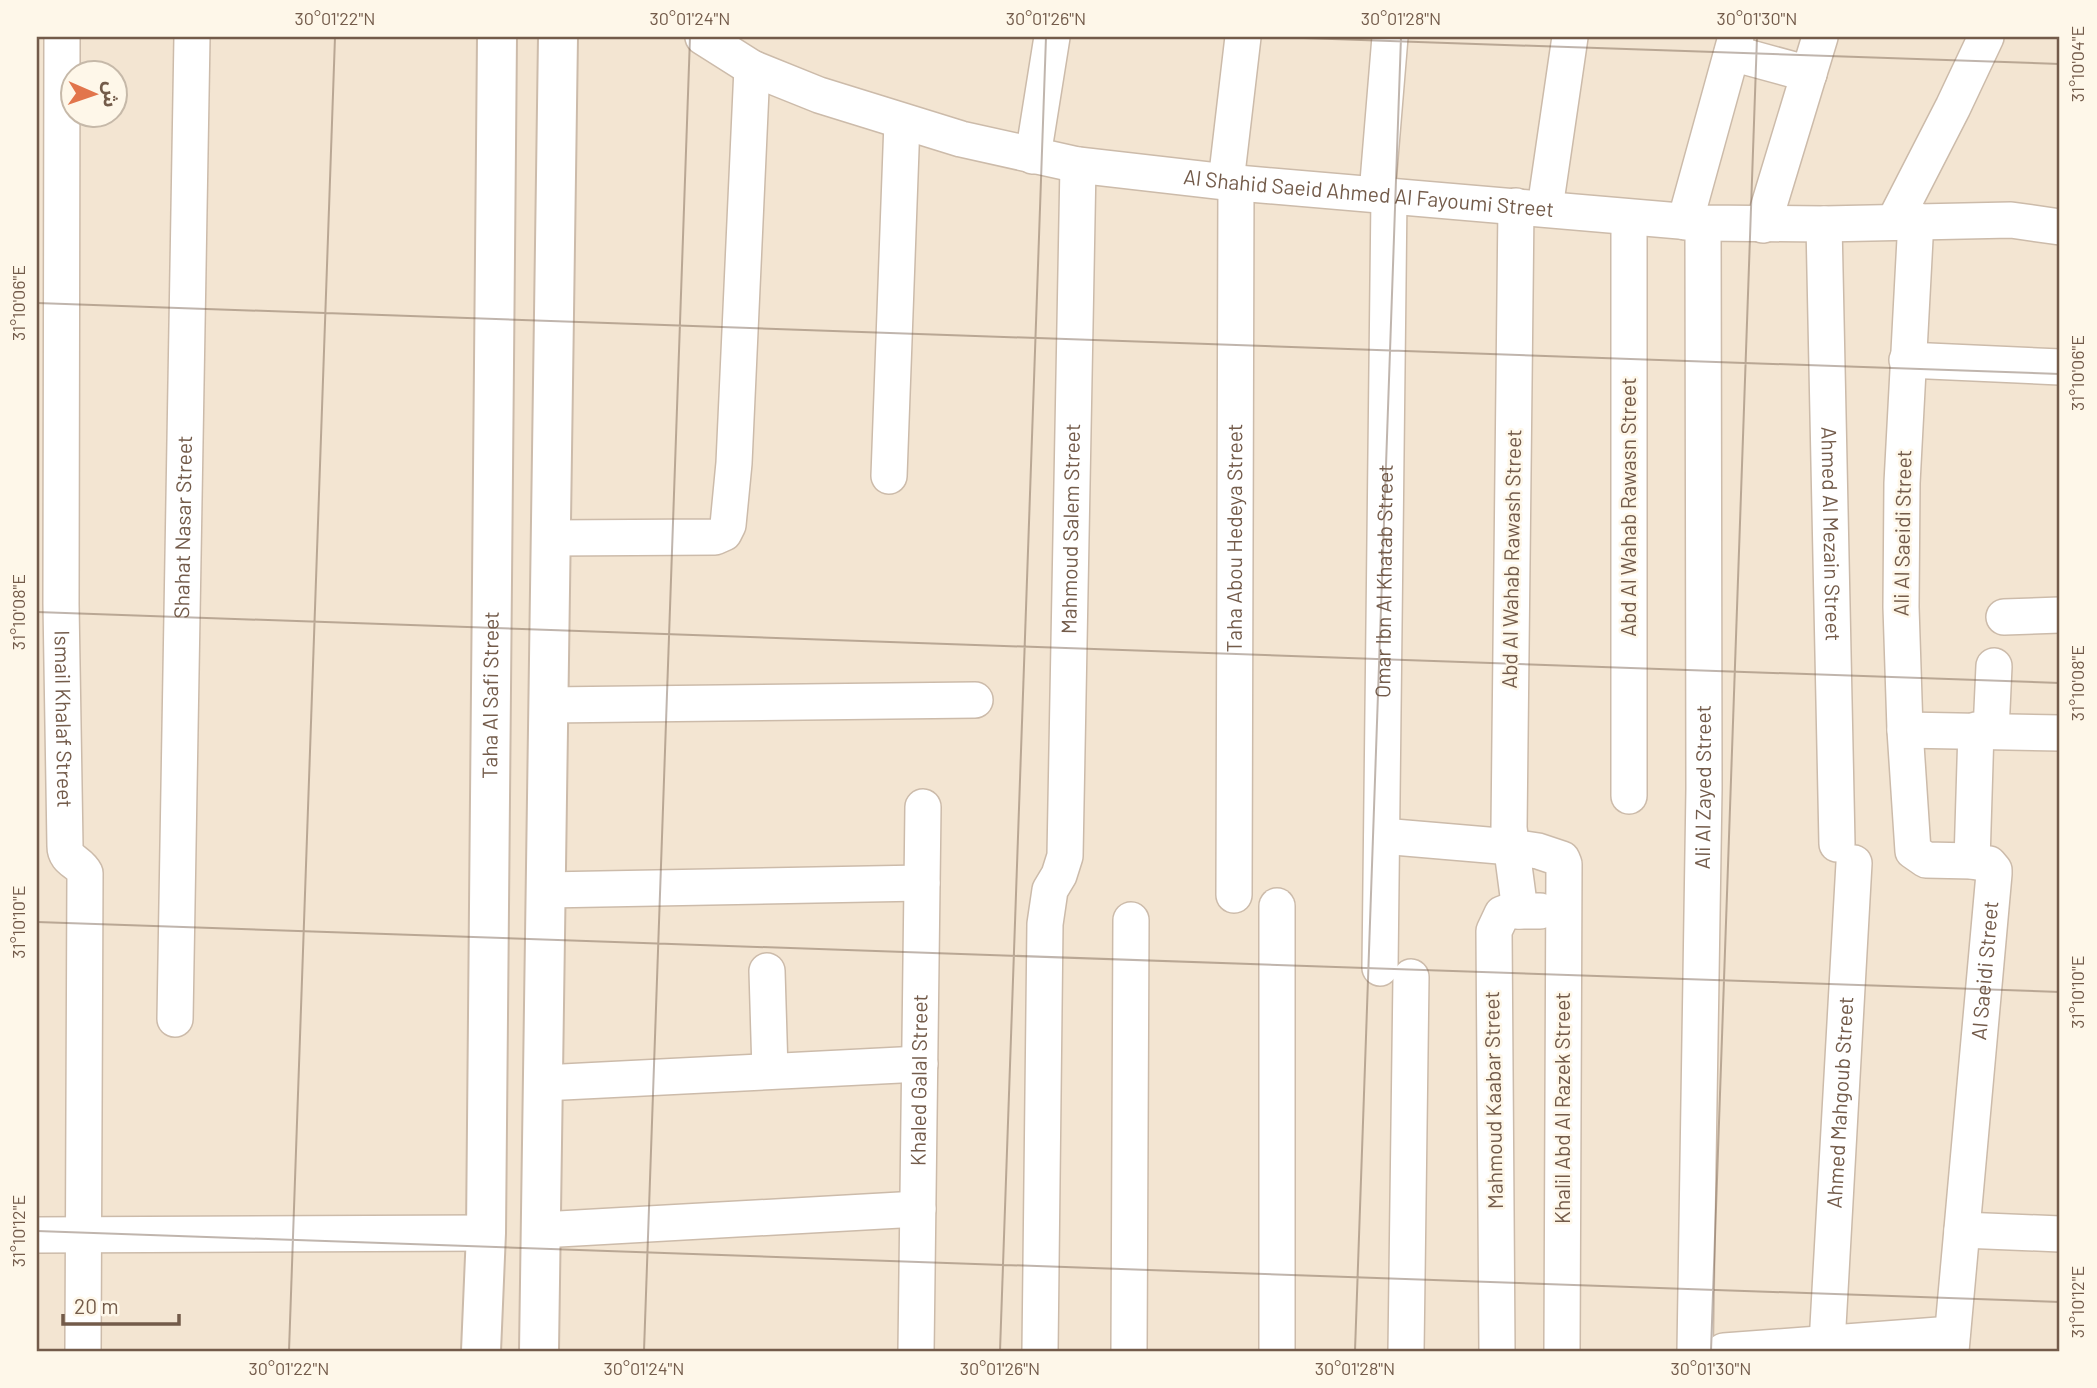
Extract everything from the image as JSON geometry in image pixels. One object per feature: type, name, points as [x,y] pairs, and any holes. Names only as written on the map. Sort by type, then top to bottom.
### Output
[{"type":"street","name":"Ismail Khalaf Street","points":[[62,37],[49,604],[65,853],[69,860],[82,867],[85,873],[83,1351]]},
{"type":"street","name":"Shahat Nasar Street","points":[[175,1018],[192,37]]},
{"type":"street","name":"Taha Al Safi Street","points":[[481,1351],[486,1233],[496,37]]},
{"type":"street","points":[[539,1351],[558,37]]},
{"type":"street","name":"Al Shahid Saeid Ahmed Al Fayoumi Street","points":[[703,37],[752,68],[819,95],[902,122],[1078,165],[1231,182],[1694,223],[1763,225],[2011,220],[2060,227]]},
{"type":"street","points":[[1033,156],[1052,37]]},
{"type":"street","name":"Taha Abou Hedeya Street","points":[[1234,895],[1231,182],[1243,37]]},
{"type":"street","name":"Omar Ibn Al Khatab Street","points":[[1391,37],[1383,195],[1382,836],[1396,972],[1406,1351]]},
{"type":"street","name":"Abd Al Wahab Rawash Street","points":[[1520,911],[1509,828],[1530,207],[1570,37]]},
{"type":"street","points":[[1763,225],[1820,37]]},
{"type":"street","points":[[1905,221],[1986,37]]},
{"type":"street","points":[[1734,45],[1809,74]]},
{"type":"street","name":"Ali Al Zayed Street","points":[[1695,1351],[1704,789],[1694,223],[1734,45]]},
{"type":"street","points":[[551,538],[715,537],[724,533],[730,516],[752,68]]},
{"type":"street","points":[[889,476],[902,122]]},
{"type":"street","name":"Mahmoud Salem Street","points":[[1040,1351],[1045,924],[1050,890],[1059,875],[1065,856],[1078,165]]},
{"type":"street","name":"Abd Al Wahab Rawasn Street","points":[[1629,218],[1629,796]]},
{"type":"street","name":"Ali Al Saeidi Street","points":[[1905,221],[1907,360],[1901,607],[1905,730],[1913,845],[1916,855],[1926,860],[1972,861]]},
{"type":"street","name":"Ahmed Al Mezain Street","points":[[1824,224],[1845,853]]},
{"type":"street","points":[[1907,360],[2060,367]]},
{"type":"street","points":[[2004,617],[2060,615]]},
{"type":"street","points":[[1972,861],[1983,730],[1994,666]]},
{"type":"street","points":[[548,705],[975,700]]},
{"type":"street","points":[[1905,730],[2060,733]]},
{"type":"street","name":"Khaled Galal Street","points":[[916,1351],[923,807]]},
{"type":"street","points":[[1382,836],[1511,847]]},
{"type":"street","name":"Khalil Abd Al Razek Street","points":[[1511,847],[1556,856],[1562,859],[1564,864],[1562,1351]]},
{"type":"street","name":"Ahmed Mahgoub Street","points":[[1827,1343],[1845,853]]},
{"type":"street","name":"Al Saeidi Street","points":[[1962,1230],[1994,870],[1986,862],[1972,861]]},
{"type":"street","points":[[545,890],[922,883]]},
{"type":"street","points":[[1277,906],[1277,1351]]},
{"type":"street","points":[[1520,911],[1564,912]]},
{"type":"street","name":"Mahmoud Kaabar Street","points":[[1497,1351],[1493,943],[1497,921],[1502,914],[1520,911]]},
{"type":"street","points":[[1129,1351],[1131,920]]},
{"type":"street","points":[[767,971],[770,1071]]},
{"type":"street","points":[[543,1083],[920,1064]]},
{"type":"street","points":[[541,1230],[918,1209]]},
{"type":"street","points":[[1724,1351],[1827,1343],[1951,1343],[1962,1230],[2060,1234]]},
{"type":"street","points":[[37,1235],[486,1233]]},
{"type":"street","points":[[483,1295],[540,1292]]},
{"type":"shaded area","points":[[37,37],[2060,37],[2060,1351],[37,1351]]}]
